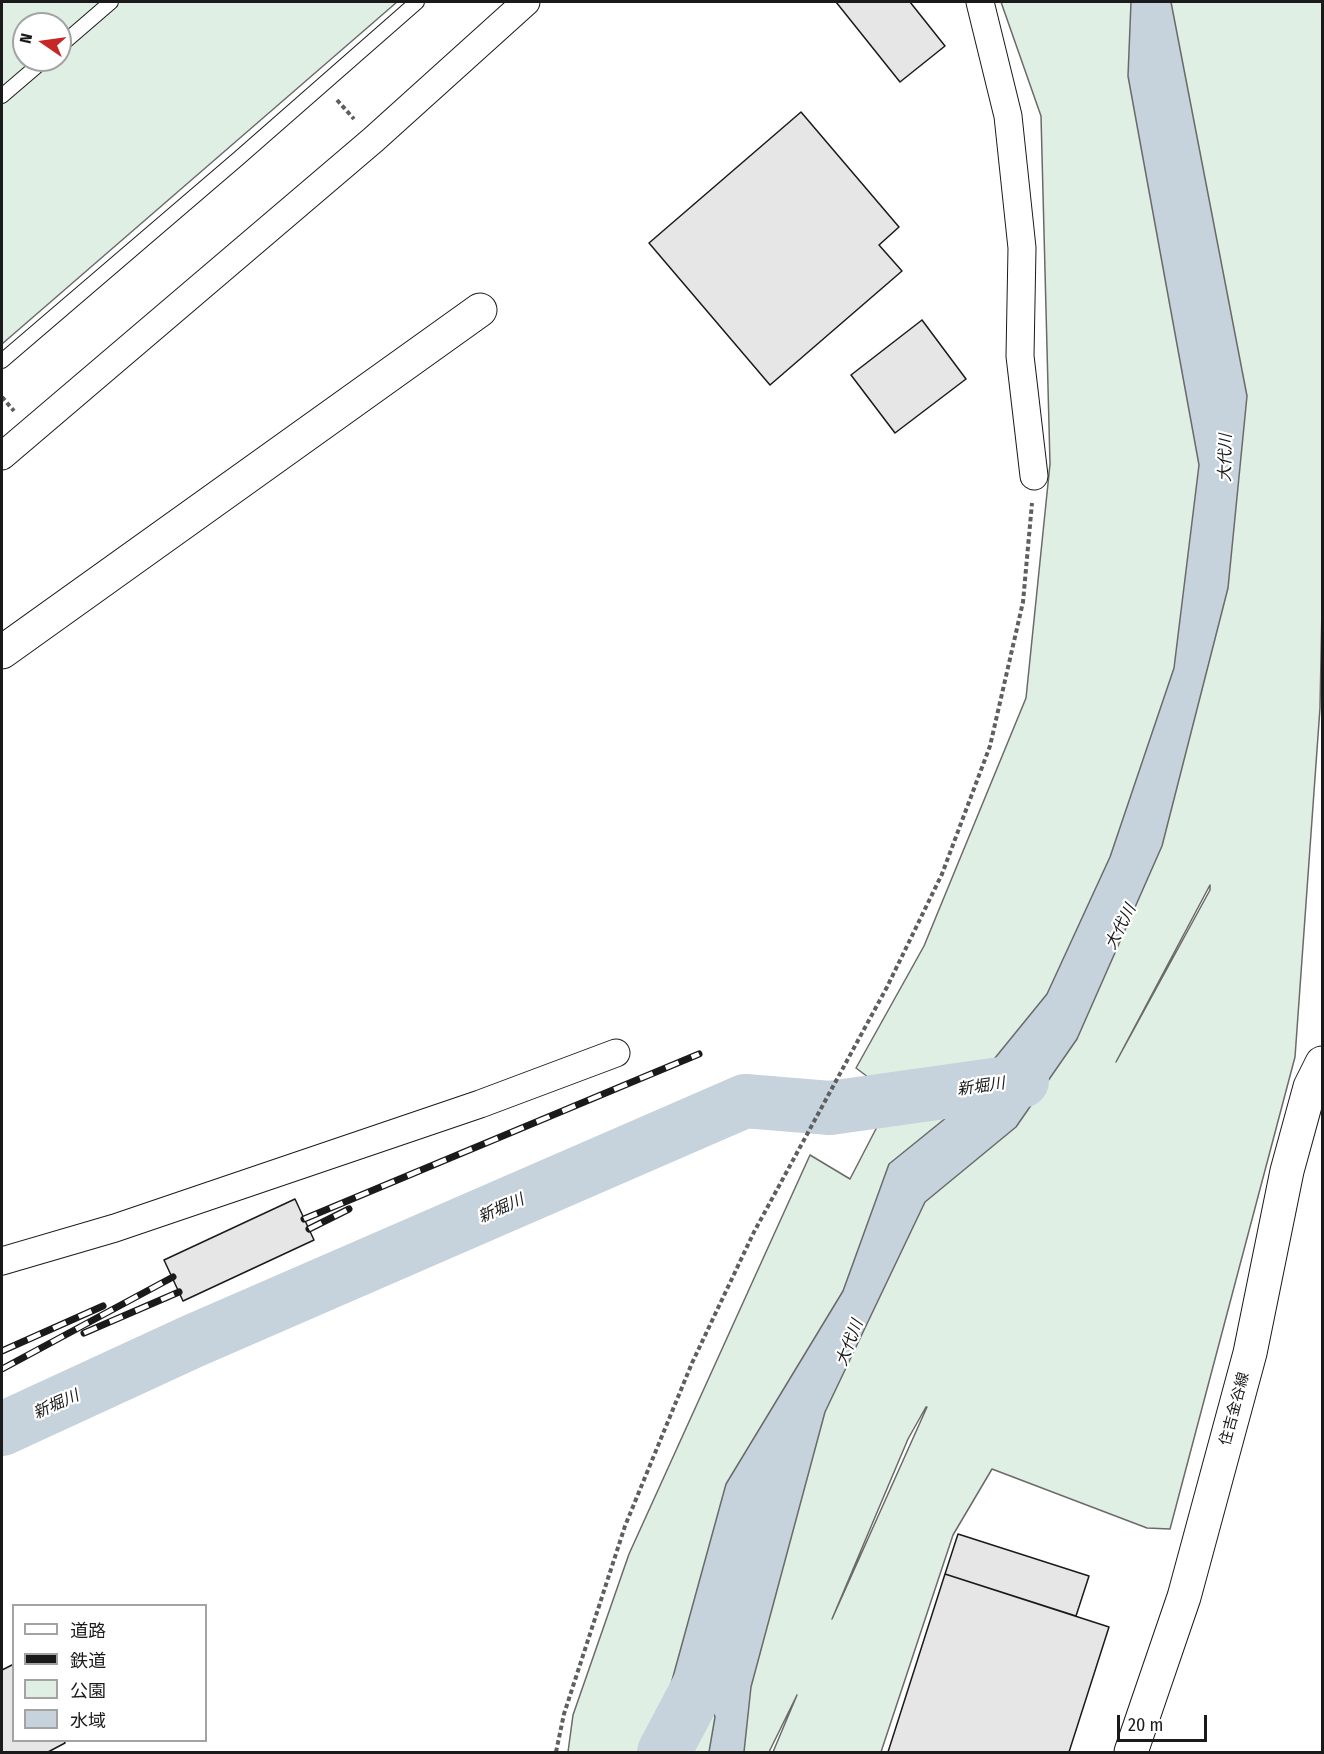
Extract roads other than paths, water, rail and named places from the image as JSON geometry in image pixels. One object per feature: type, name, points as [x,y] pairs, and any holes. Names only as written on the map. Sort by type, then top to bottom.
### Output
[{"type":"main road","points":[[2,651],[480,309]]},
{"type":"main road","name":"住吉金谷線","points":[[1131,1752],[1184,1597],[1250,1353],[1287,1171],[1310,1087],[1323,1063]]},
{"type":"street","points":[[2,456],[373,140],[526,2]]},
{"type":"street","points":[[980,2],[1008,116],[1022,248],[1020,356],[1034,476]]},
{"type":"street","points":[[2,1261],[115,1228],[480,1104],[616,1053]]},
{"type":"lane","points":[[72,36],[111,2]]},
{"type":"lane","points":[[2,361],[417,2]]},
{"type":"lane","points":[[2,96],[30,72]]},
{"type":"water","points":[[1131,2],[1171,2],[1247,396],[1228,588],[1162,846],[1077,1039],[1016,1127],[925,1202],[825,1412],[751,1687],[744,1752],[709,1752],[715,1717],[701,1678],[668,1752],[646,1752],[671,1684],[726,1484],[843,1291],[889,1164],[947,1117],[1047,994],[1110,857],[1174,668],[1199,465],[1128,76]]},
{"type":"waterway","name":"新堀川","points":[[2,1429],[193,1341],[745,1101],[830,1108],[1022,1081]]},
{"type":"waterway","name":"大代川","points":[[664,1752],[737,1614]]},
{"type":"railway","points":[[304,1219],[699,1054]]},
{"type":"railway","points":[[309,1229],[349,1209]]},
{"type":"railway","points":[[2,1369],[173,1277]]},
{"type":"railway","points":[[84,1333],[179,1292]]},
{"type":"railway","points":[[2,1351],[103,1306]]}]
